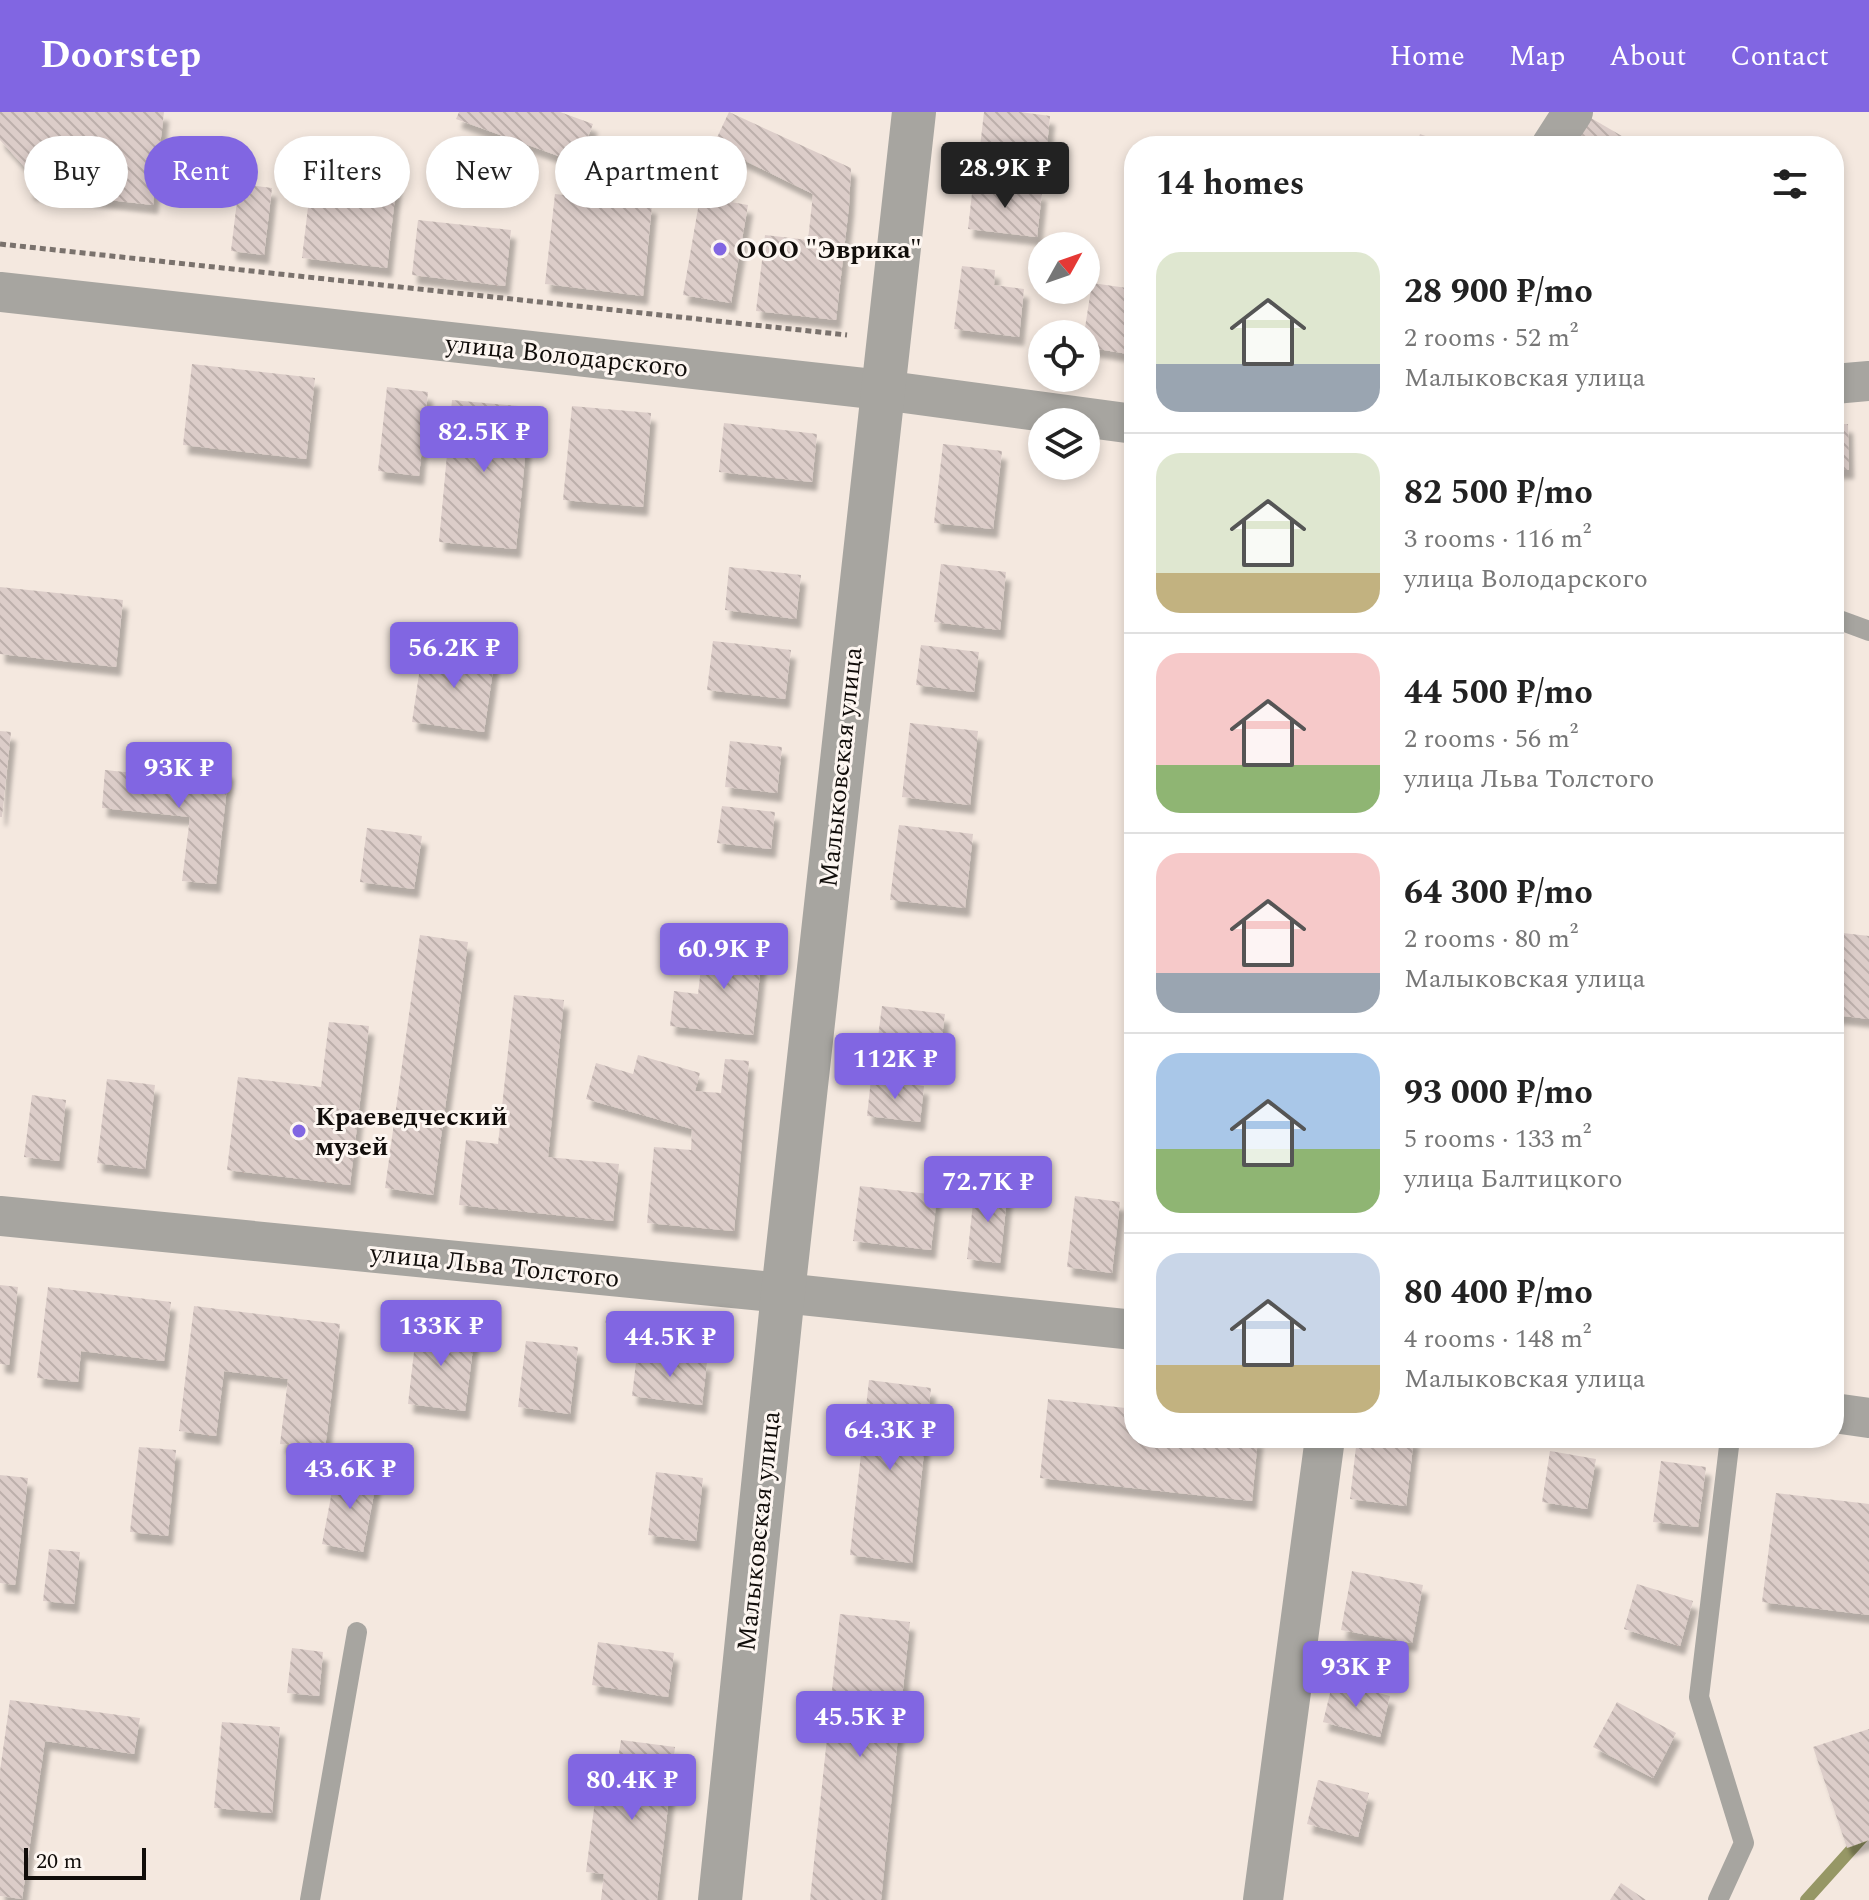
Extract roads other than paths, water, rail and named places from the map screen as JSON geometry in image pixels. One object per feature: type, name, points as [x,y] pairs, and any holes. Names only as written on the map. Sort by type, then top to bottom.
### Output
[{"type":"street","name":"Малыковская улица","points":[[720,1900],[783,1293],[914,112]]},
{"type":"street","points":[[1557,136],[1573,112]]},
{"type":"street","name":"улица Володарского","points":[[0,292],[882,390],[1124,423]]},
{"type":"street","points":[[1844,383],[1869,381]]},
{"type":"street","name":"улица Льва Толстого","points":[[0,1216],[1124,1329]]},
{"type":"street","points":[[1844,1414],[1869,1418]]},
{"type":"street","points":[[1263,1900],[1324,1448]]},
{"type":"lane","points":[[1844,622],[1869,631]]},
{"type":"lane","points":[[1718,1900],[1744,1843],[1699,1697],[1729,1448]]},
{"type":"lane","points":[[310,1900],[357,1632]]},
{"type":"waterway","points":[[1806,1900],[1869,1830]]},
{"type":"place","name":"ООО \"Эврика\"","points":[[720,249]]},
{"type":"place","name":"Краеведческий музей","points":[[299,1131]]}]
